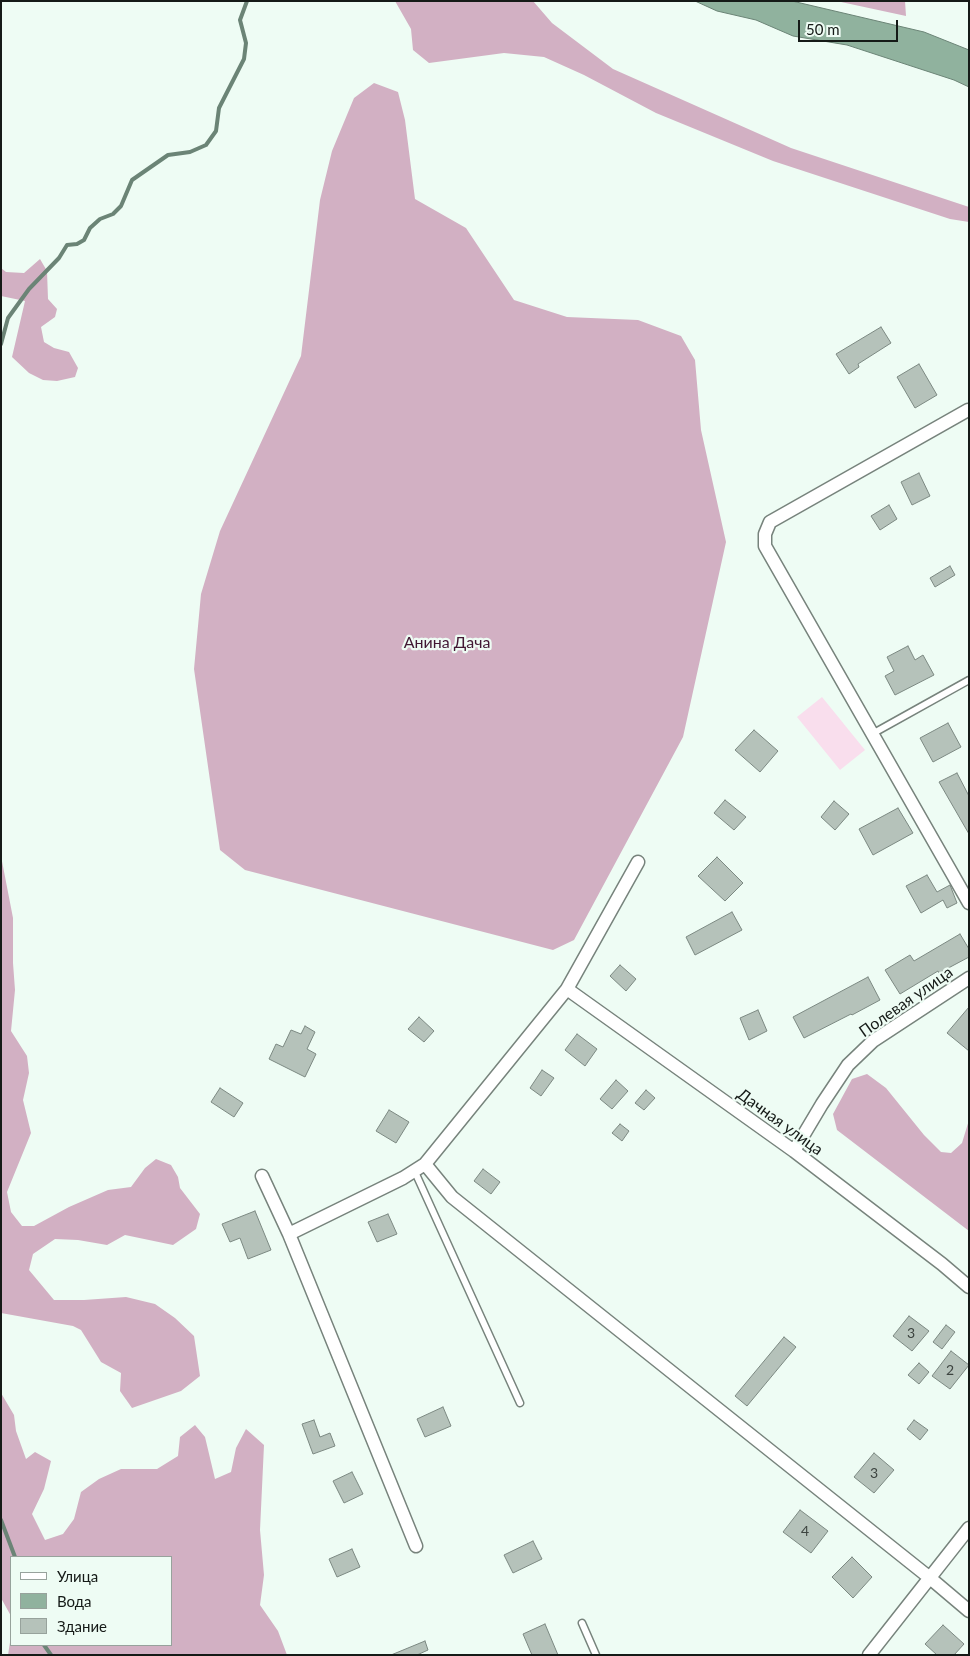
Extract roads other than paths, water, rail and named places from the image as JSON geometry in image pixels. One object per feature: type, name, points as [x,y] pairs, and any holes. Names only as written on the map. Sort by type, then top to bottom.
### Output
[{"type":"street","points":[[968,410],[770,522],[765,534],[765,546],[969,903]]},
{"type":"street","points":[[289,1234],[420,1168],[567,989],[638,862]]},
{"type":"street","name":"Полевая улица","points":[[794,1151],[848,1065],[874,1041],[969,978]]},
{"type":"street","name":"Дачная улица","points":[[567,989],[794,1151],[942,1264],[969,1287]]},
{"type":"street","points":[[420,1168],[452,1197],[969,1611]]},
{"type":"street","points":[[262,1176],[289,1234],[416,1546]]},
{"type":"street","points":[[869,1655],[969,1528]]},
{"type":"lane","points":[[872,734],[969,680]]},
{"type":"lane","points":[[420,1168],[520,1403]]},
{"type":"lane","points":[[582,1623],[596,1655]]},
{"type":"water","points":[[695,1],[792,1],[924,32],[969,50],[969,87],[954,80],[847,45],[793,36],[756,20],[717,11]]},
{"type":"waterway","points":[[1,344],[8,318],[29,289],[59,258],[67,245],[77,244],[84,240],[90,228],[100,219],[113,214],[121,206],[132,180],[168,155],[190,152],[206,145],[216,131],[219,108],[244,59],[246,43],[240,20],[247,1]]},
{"type":"waterway","points":[[1,1520],[15,1556]]},
{"type":"waterway","points":[[45,1646],[51,1655]]},
{"type":"park label","name":"Анина Дача","points":[[447,643]]}]
